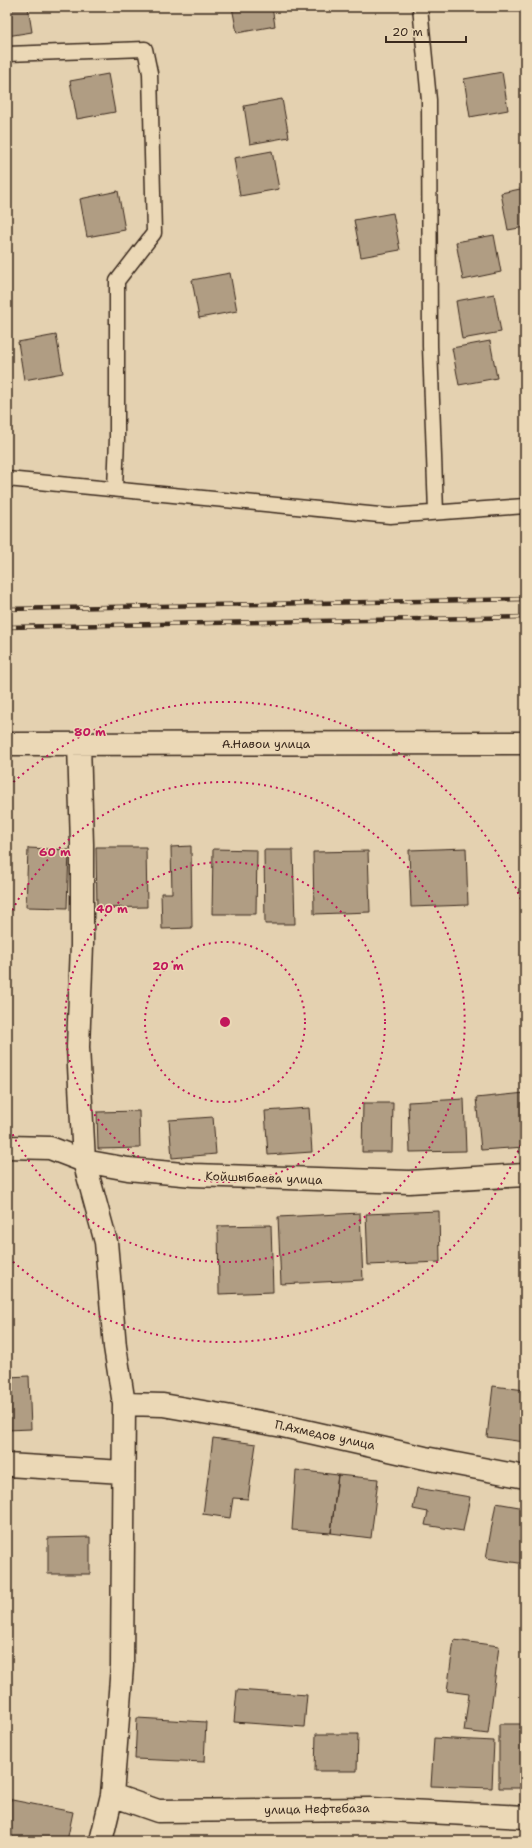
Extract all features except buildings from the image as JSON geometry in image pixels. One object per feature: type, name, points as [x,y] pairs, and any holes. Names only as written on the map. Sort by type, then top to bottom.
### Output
[{"type":"street","name":"А.Навои улица","points":[[7,744],[525,743]]},
{"type":"street","points":[[79,744],[82,844],[82,945],[78,1047],[84,1161],[106,1242],[115,1347],[124,1404],[122,1666],[112,1795],[101,1841]]},
{"type":"street","name":"Койшыбаева улица","points":[[7,1147],[50,1148],[84,1161],[128,1169],[201,1176],[409,1182],[525,1175]]},
{"type":"street","name":"П.Ахмедов улица","points":[[124,1404],[163,1405],[283,1426],[425,1458],[525,1477]]},
{"type":"street","points":[[7,1465],[123,1472]]},
{"type":"street","name":"улица Нефтебаза","points":[[112,1795],[158,1812],[370,1809],[525,1817]]},
{"type":"lane","points":[[420,7],[429,100],[430,346],[436,512]]},
{"type":"lane","points":[[7,54],[145,49],[150,73],[154,233],[117,281],[117,438],[115,489]]},
{"type":"lane","points":[[7,479],[390,516],[525,506]]},
{"type":"railway","points":[[7,609],[525,599]]},
{"type":"railway","points":[[7,627],[525,617]]}]
